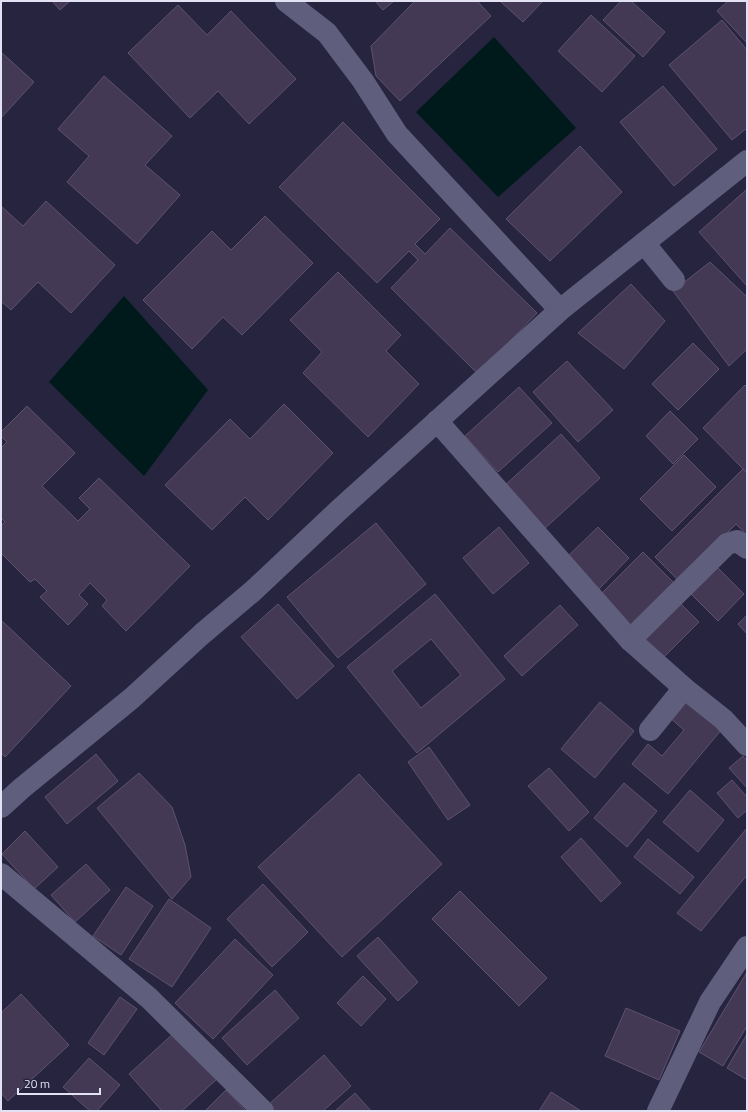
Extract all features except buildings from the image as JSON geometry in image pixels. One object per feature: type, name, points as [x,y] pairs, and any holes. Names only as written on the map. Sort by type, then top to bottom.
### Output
[{"type":"street","points":[[286,1],[328,33],[363,81],[398,134],[560,310]]},
{"type":"street","points":[[1,807],[132,698],[202,634],[253,591],[339,510],[560,310],[747,161]]},
{"type":"street","points":[[644,243],[674,280]]},
{"type":"street","points":[[437,421],[630,640],[684,688],[723,719],[747,745]]},
{"type":"street","points":[[630,640],[727,544],[737,541],[747,548]]},
{"type":"street","points":[[650,730],[684,688]]},
{"type":"street","points":[[1,874],[149,998],[263,1111]]},
{"type":"street","points":[[658,1111],[710,1002],[747,947]]},
{"type":"shaded area","points":[[494,37],[576,128],[498,197],[416,112]]},
{"type":"shaded area","points":[[124,296],[208,390],[144,476],[49,382]]}]
